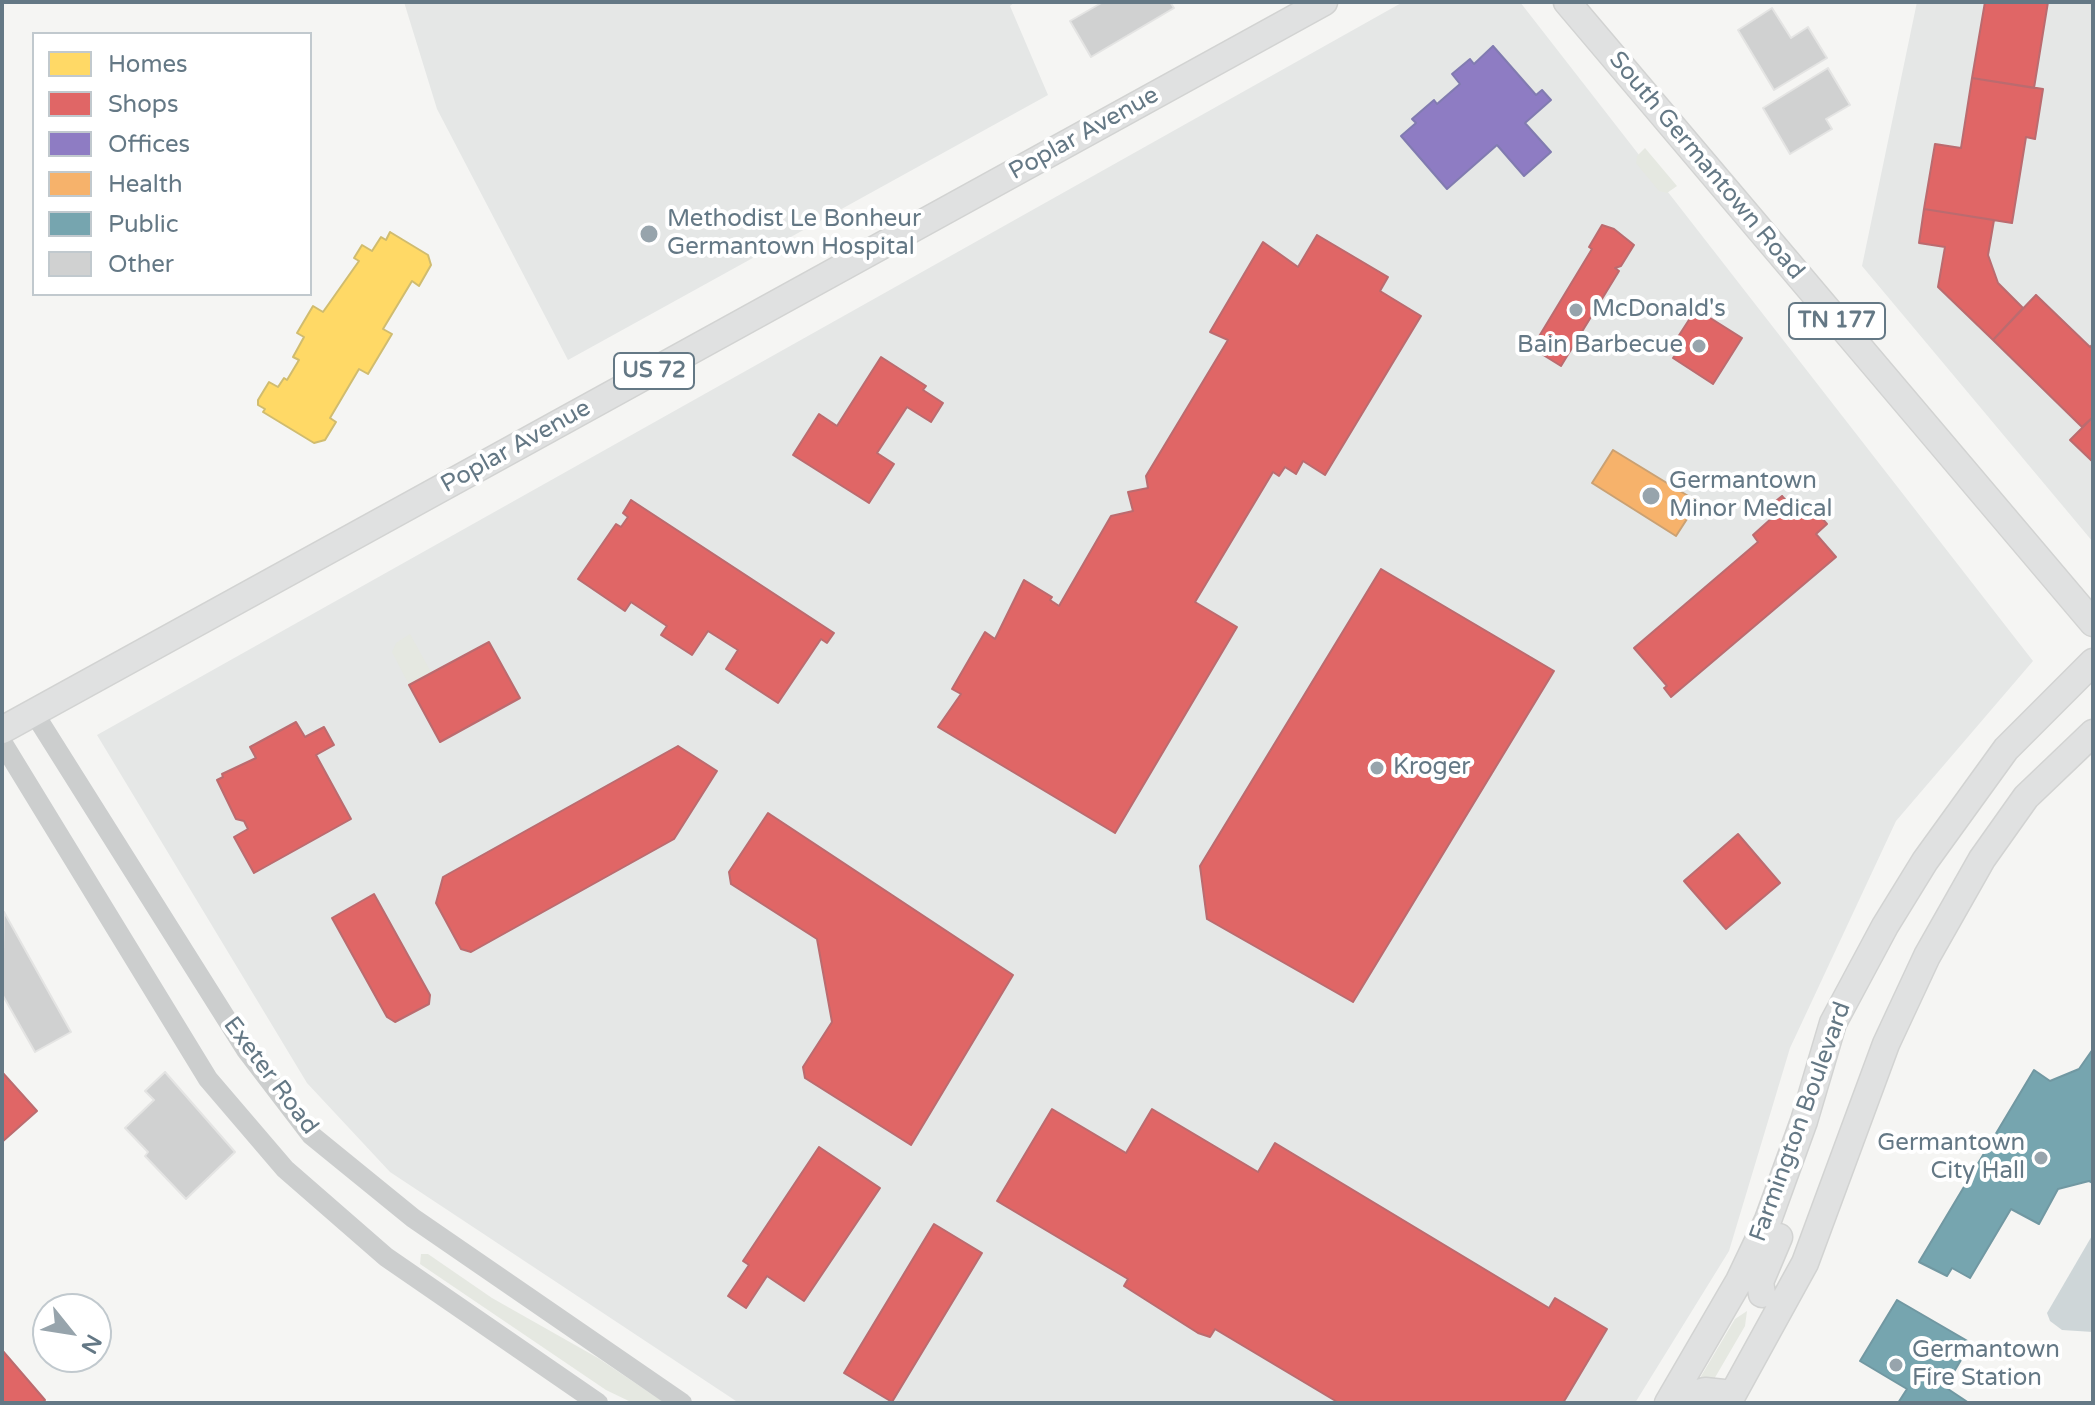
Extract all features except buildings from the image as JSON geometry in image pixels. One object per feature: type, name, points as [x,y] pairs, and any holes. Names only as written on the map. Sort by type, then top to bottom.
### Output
[{"type":"main road","name":"Poplar Avenue","points":[[2,730],[1324,2]]},
{"type":"main road","name":"South Germantown Road","points":[[1567,2],[2093,623]]},
{"type":"main road","name":"Farmington Boulevard","points":[[1730,1399],[1761,1294],[1768,1220],[1804,1121],[1833,1023],[1925,861],[2006,749],[2093,662]]},
{"type":"main road","name":"Farmington Boulevard","points":[[1668,1403],[1828,1209],[1886,1044],[1927,956],[1982,859],[2026,797],[2093,733]]},
{"type":"main road","points":[[1689,1403],[1698,1393],[1705,1391],[1730,1399]]},
{"type":"street","name":"Exeter Road","points":[[34,713],[246,1050],[311,1135],[425,1227],[682,1403]]},
{"type":"street","name":"Exeter Road","points":[[2,742],[208,1079],[285,1169],[386,1257],[598,1403]]},
{"type":"shaded area","name":"Methodist Le Bonheur Germantown Hospital","points":[[404,2],[1015,2],[1010,6],[1048,95],[568,360],[437,109]]},
{"type":"shaded area","points":[[1403,2],[1520,2],[2033,661],[1896,821],[1790,1048],[1729,1251],[1635,1403],[739,1403],[390,1172],[307,1083],[97,735]]},
{"type":"shaded area","points":[[1917,2],[2093,2],[2093,542],[1862,266]]},
{"type":"shaded area","points":[[1645,148],[1677,186],[1667,193],[1659,191],[1636,163],[1637,156]]},
{"type":"shaded area","points":[[410,634],[431,672],[409,685],[392,652],[396,643]]},
{"type":"shaded area","points":[[2093,1234],[2093,1332],[2062,1330],[2050,1321],[2047,1313]]},
{"type":"shaded area","points":[[421,1254],[428,1254],[492,1298],[598,1358],[665,1403],[633,1403],[606,1390],[420,1264]]},
{"type":"shaded area","points":[[1747,1311],[1745,1326],[1713,1381],[1697,1383],[1735,1319]]},
{"type":"place","name":"Methodist Le Bonheur Germantown Hospital","points":[[649,234]]},
{"type":"place","name":"McDonald's","points":[[1576,310]]},
{"type":"place","name":"Bain Barbecue","points":[[1699,346]]},
{"type":"place","name":"Germantown Minor Medical","points":[[1651,496]]},
{"type":"place","name":"Kroger","points":[[1377,768]]},
{"type":"place","name":"Germantown City Hall","points":[[2041,1158]]},
{"type":"place","name":"Germantown Fire Station","points":[[1896,1365]]}]
